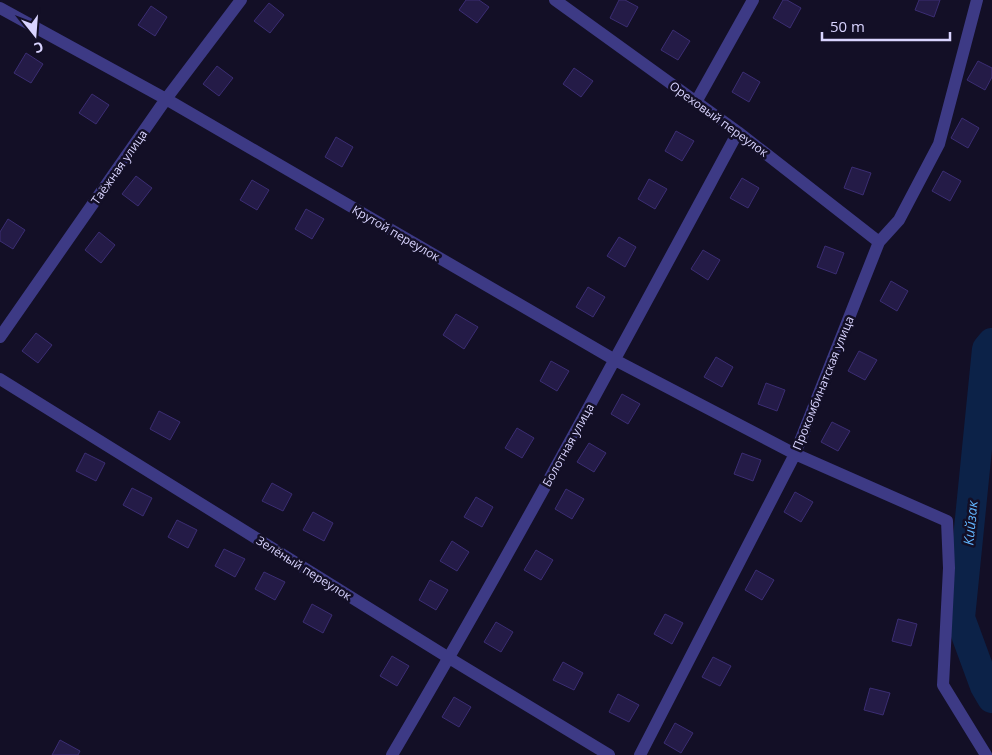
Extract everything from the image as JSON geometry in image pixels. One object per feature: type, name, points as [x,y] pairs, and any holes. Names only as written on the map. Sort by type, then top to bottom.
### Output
[{"type":"street","name":"Таёжная улица","points":[[0,337],[166,99],[242,0]]},
{"type":"street","name":"Ореховый переулок","points":[[555,0],[738,132],[879,242]]},
{"type":"street","points":[[696,102],[753,0]]},
{"type":"street","name":"Прокомбинатская улица","points":[[640,755],[795,454],[879,242],[899,220],[938,144],[977,0]]},
{"type":"street","name":"Крутой переулок","points":[[0,8],[166,99],[614,360],[795,454],[948,521],[949,568],[943,685],[986,755]]},
{"type":"street","name":"Болотная улица","points":[[392,755],[449,658],[738,132]]},
{"type":"street","name":"Зелёный переулок","points":[[0,379],[449,658],[609,755]]},
{"type":"building","points":[[466,0],[479,0],[489,7],[477,23],[459,10]]},
{"type":"building","points":[[619,0],[625,0],[638,7],[627,27],[610,18]]},
{"type":"building","points":[[783,0],[787,0],[801,8],[790,28],[773,18]]},
{"type":"building","points":[[919,0],[940,0],[934,17],[915,10]]},
{"type":"building","points":[[269,3],[284,15],[270,33],[254,21]]},
{"type":"building","points":[[151,6],[167,17],[155,36],[138,25]]},
{"type":"building","points":[[673,30],[690,41],[678,60],[661,50]]},
{"type":"building","points":[[26,53],[43,64],[31,83],[14,73]]},
{"type":"building","points":[[978,61],[992,68],[992,77],[985,90],[967,80]]},
{"type":"building","points":[[217,66],[233,78],[219,96],[203,84]]},
{"type":"building","points":[[574,68],[593,81],[581,97],[563,84]]},
{"type":"building","points":[[743,72],[760,82],[749,102],[732,92]]},
{"type":"building","points":[[92,94],[109,105],[96,124],[79,113]]},
{"type":"building","points":[[962,118],[979,128],[968,148],[951,138]]},
{"type":"building","points":[[676,131],[694,141],[682,161],[665,151]]},
{"type":"building","points":[[336,137],[353,147],[342,167],[325,157]]},
{"type":"building","points":[[852,167],[871,173],[863,195],[844,188]]},
{"type":"building","points":[[943,171],[961,181],[950,201],[932,191]]},
{"type":"building","points":[[136,176],[152,188],[138,206],[122,194]]},
{"type":"building","points":[[742,178],[759,188],[748,208],[730,198]]},
{"type":"building","points":[[649,179],[667,189],[655,209],[638,199]]},
{"type":"building","points":[[252,180],[269,190],[257,210],[240,200]]},
{"type":"building","points":[[306,209],[324,219],[312,239],[295,229]]},
{"type":"building","points":[[8,219],[25,230],[13,249],[0,241],[0,232]]},
{"type":"building","points":[[99,232],[115,245],[101,263],[85,250]]},
{"type":"building","points":[[619,237],[636,247],[625,267],[607,256]]},
{"type":"building","points":[[825,246],[844,253],[836,274],[817,267]]},
{"type":"building","points":[[703,250],[720,260],[708,280],[691,269]]},
{"type":"building","points":[[891,281],[908,291],[897,311],[880,301]]},
{"type":"building","points":[[588,287],[605,297],[593,317],[576,307]]},
{"type":"building","points":[[456,314],[478,327],[464,349],[443,335]]},
{"type":"building","points":[[36,333],[52,345],[38,363],[22,351]]},
{"type":"building","points":[[859,351],[877,360],[865,380],[848,371]]},
{"type":"building","points":[[716,357],[733,367],[722,387],[704,377]]},
{"type":"building","points":[[551,361],[569,371],[557,391],[540,381]]},
{"type":"building","points":[[766,383],[785,390],[777,411],[758,404]]},
{"type":"building","points":[[622,394],[640,404],[628,424],[611,414]]},
{"type":"building","points":[[159,411],[180,422],[170,440],[150,429]]},
{"type":"building","points":[[832,422],[850,431],[838,451],[821,442]]},
{"type":"building","points":[[517,428],[534,438],[522,458],[505,448]]},
{"type":"building","points":[[589,443],[606,453],[594,472],[577,462]]},
{"type":"building","points":[[85,453],[105,463],[96,481],[76,471]]},
{"type":"building","points":[[742,453],[761,460],[753,481],[734,474]]},
{"type":"building","points":[[272,483],[292,494],[283,511],[262,501]]},
{"type":"building","points":[[132,488],[152,498],[143,516],[123,505]]},
{"type":"building","points":[[566,489],[584,499],[572,519],[555,509]]},
{"type":"building","points":[[795,492],[813,502],[801,522],[784,512]]},
{"type":"building","points":[[476,497],[493,507],[482,527],[464,517]]},
{"type":"building","points":[[313,512],[333,523],[324,541],[303,530]]},
{"type":"building","points":[[177,520],[197,530],[188,548],[168,537]]},
{"type":"building","points":[[452,541],[469,552],[457,571],[440,561]]},
{"type":"building","points":[[224,549],[245,559],[235,577],[215,566]]},
{"type":"building","points":[[536,550],[553,560],[541,580],[524,570]]},
{"type":"building","points":[[756,570],[774,580],[762,600],[745,590]]},
{"type":"building","points":[[264,572],[285,582],[275,600],[255,589]]},
{"type":"building","points":[[430,580],[448,590],[436,610],[419,600]]},
{"type":"building","points":[[312,604],[332,615],[323,633],[303,622]]},
{"type":"building","points":[[665,614],[683,623],[672,644],[654,634]]},
{"type":"building","points":[[898,619],[917,624],[911,646],[892,641]]},
{"type":"building","points":[[496,622],[513,632],[501,652],[484,642]]},
{"type":"building","points":[[392,656],[409,666],[397,686],[380,676]]},
{"type":"building","points":[[713,657],[731,666],[720,686],[702,677]]},
{"type":"building","points":[[563,662],[583,673],[574,690],[553,680]]},
{"type":"building","points":[[870,688],[890,693],[883,715],[864,710]]},
{"type":"building","points":[[618,694],[639,705],[629,722],[609,712]]},
{"type":"building","points":[[454,697],[471,707],[459,727],[442,717]]},
{"type":"building","points":[[675,723],[693,733],[681,753],[664,743]]},
{"type":"building","points":[[60,740],[80,751],[78,755],[52,755]]},
{"type":"waterway","name":"Кийзак","points":[[992,343],[987,349],[960,618],[985,686],[992,698]]}]
